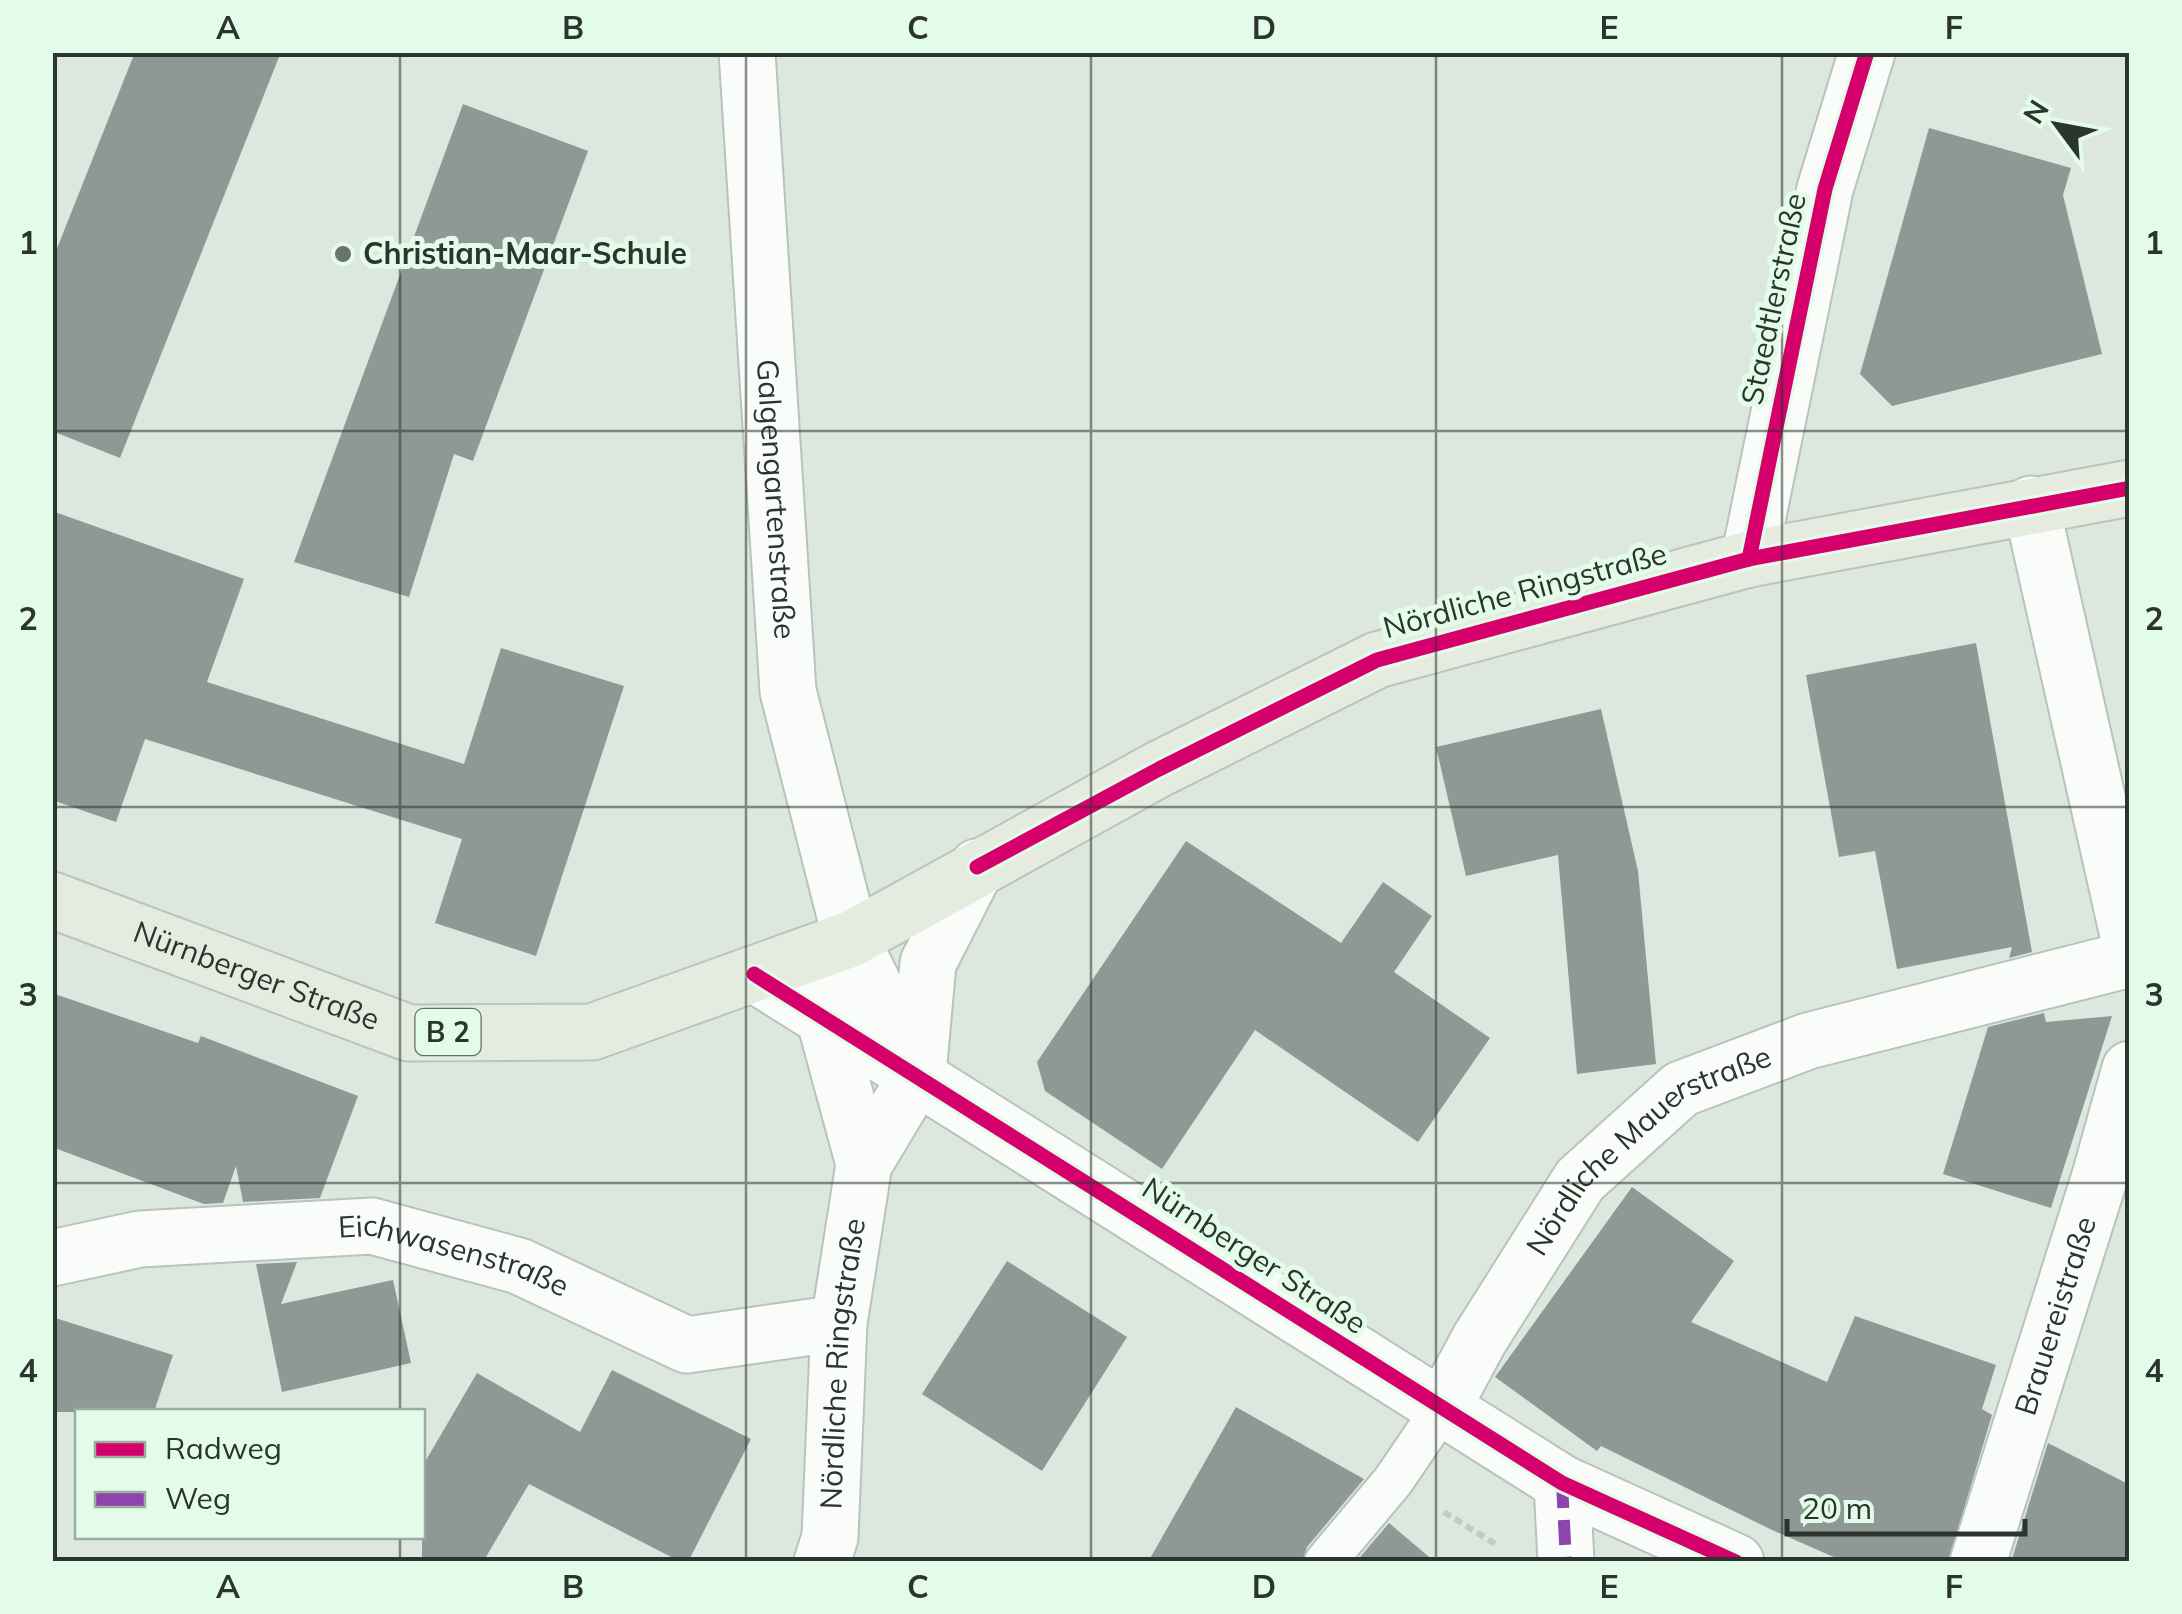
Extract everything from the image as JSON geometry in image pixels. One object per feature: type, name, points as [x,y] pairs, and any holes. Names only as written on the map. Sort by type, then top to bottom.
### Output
[{"type":"main road","name":"Nördliche Ringstraße","points":[[851,939],[1159,769],[1377,660],[1748,559],[2130,488]]},
{"type":"main road","name":"Nürnberger Straße","points":[[52,900],[409,1032],[592,1032],[851,939]]},
{"type":"street","name":"Galgengartenstraße","points":[[747,52],[788,691],[851,939]]},
{"type":"street","name":"Staedtlerstraße","points":[[1748,559],[1825,189],[1867,52]]},
{"type":"street","points":[[2031,504],[2130,944]]},
{"type":"street","name":"Nördliche Ringstraße","points":[[822,1562],[830,1537],[839,1323],[864,1164],[918,1074],[928,964],[978,867]]},
{"type":"street","points":[[824,1017],[851,939]]},
{"type":"street","points":[[851,939],[918,1074]]},
{"type":"street","name":"Nördliche Mauerstraße","points":[[1442,1409],[1479,1340],[1580,1180],[1681,1089],[1808,1041],[2130,959]]},
{"type":"street","name":"Nürnberger Straße","points":[[754,974],[1562,1483],[1736,1562]]},
{"type":"street","name":"Nördliche Ringstraße","points":[[824,1017],[864,1164]]},
{"type":"street","name":"Brauereistraße","points":[[1978,1562],[2011,1455],[2115,1179],[2130,1069]]},
{"type":"street","name":"Eichwasenstraße","points":[[52,1258],[140,1239],[372,1226],[518,1266],[686,1345],[839,1323]]},
{"type":"street","points":[[1562,1483],[1566,1562]]},
{"type":"lane","name":"Nördliche Mauerstraße","points":[[1325,1562],[1392,1481],[1442,1409]]},
{"type":"path","points":[[1392,1481],[1505,1550]]},
{"type":"building","points":[[135,52],[281,52],[120,458],[52,431],[52,261]]},
{"type":"building","points":[[463,104],[588,151],[473,461],[454,454],[409,597],[294,562]]},
{"type":"building","points":[[1929,128],[2071,168],[2063,195],[2102,354],[1892,406],[1860,374]]},
{"type":"building","points":[[52,511],[244,579],[207,682],[464,764],[501,648],[624,686],[536,956],[435,923],[462,839],[145,739],[116,822],[52,800]]},
{"type":"building","points":[[1976,643],[2032,952],[2009,958],[2012,947],[1897,969],[1875,851],[1839,857],[1806,675]]},
{"type":"building","points":[[1601,709],[1638,871],[1656,1064],[1577,1074],[1558,855],[1466,876],[1436,747]]},
{"type":"building","points":[[1186,841],[1341,943],[1383,882],[1432,916],[1394,972],[1490,1038],[1418,1142],[1255,1030],[1162,1169],[1045,1091],[1037,1062]]},
{"type":"building","points":[[52,993],[198,1043],[201,1036],[358,1096],[320,1198],[243,1202],[236,1166],[223,1203],[204,1204],[52,1147]]},
{"type":"building","points":[[2044,1013],[2046,1022],[2112,1016],[2051,1208],[1943,1174],[1988,1027]]},
{"type":"building","points":[[1632,1187],[1734,1261],[1691,1322],[1827,1382],[1855,1316],[1996,1365],[1982,1409],[1992,1415],[1948,1562],[1845,1562],[1601,1446],[1597,1451],[1495,1377]]},
{"type":"building","points":[[1007,1261],[1127,1337],[1042,1471],[922,1394]]},
{"type":"building","points":[[297,1262],[281,1304],[393,1280],[411,1363],[282,1392],[256,1264]]},
{"type":"building","points":[[52,1317],[173,1355],[155,1409],[52,1412]]},
{"type":"building","points":[[612,1370],[751,1439],[688,1562],[681,1562],[529,1484],[483,1562],[422,1562],[425,1462],[477,1373],[580,1432]]},
{"type":"building","points":[[1236,1407],[1364,1479],[1307,1547],[1302,1562],[1148,1562]]},
{"type":"building","points":[[2048,1443],[2130,1485],[2130,1562],[2011,1562]]},
{"type":"building","points":[[1389,1523],[1435,1562],[1356,1562]]},
{"type":"marked path","points":[[1562,1483],[1566,1562]]},
{"type":"cycle path","points":[[1749,559],[1825,189],[1867,52]]},
{"type":"cycle path","points":[[977,867],[1159,769],[1377,660],[1749,559],[2130,488]]},
{"type":"cycle path","points":[[754,974],[1562,1483],[1736,1562]]},
{"type":"place","name":"Christian-Maar-Schule","points":[[343,254]]}]
